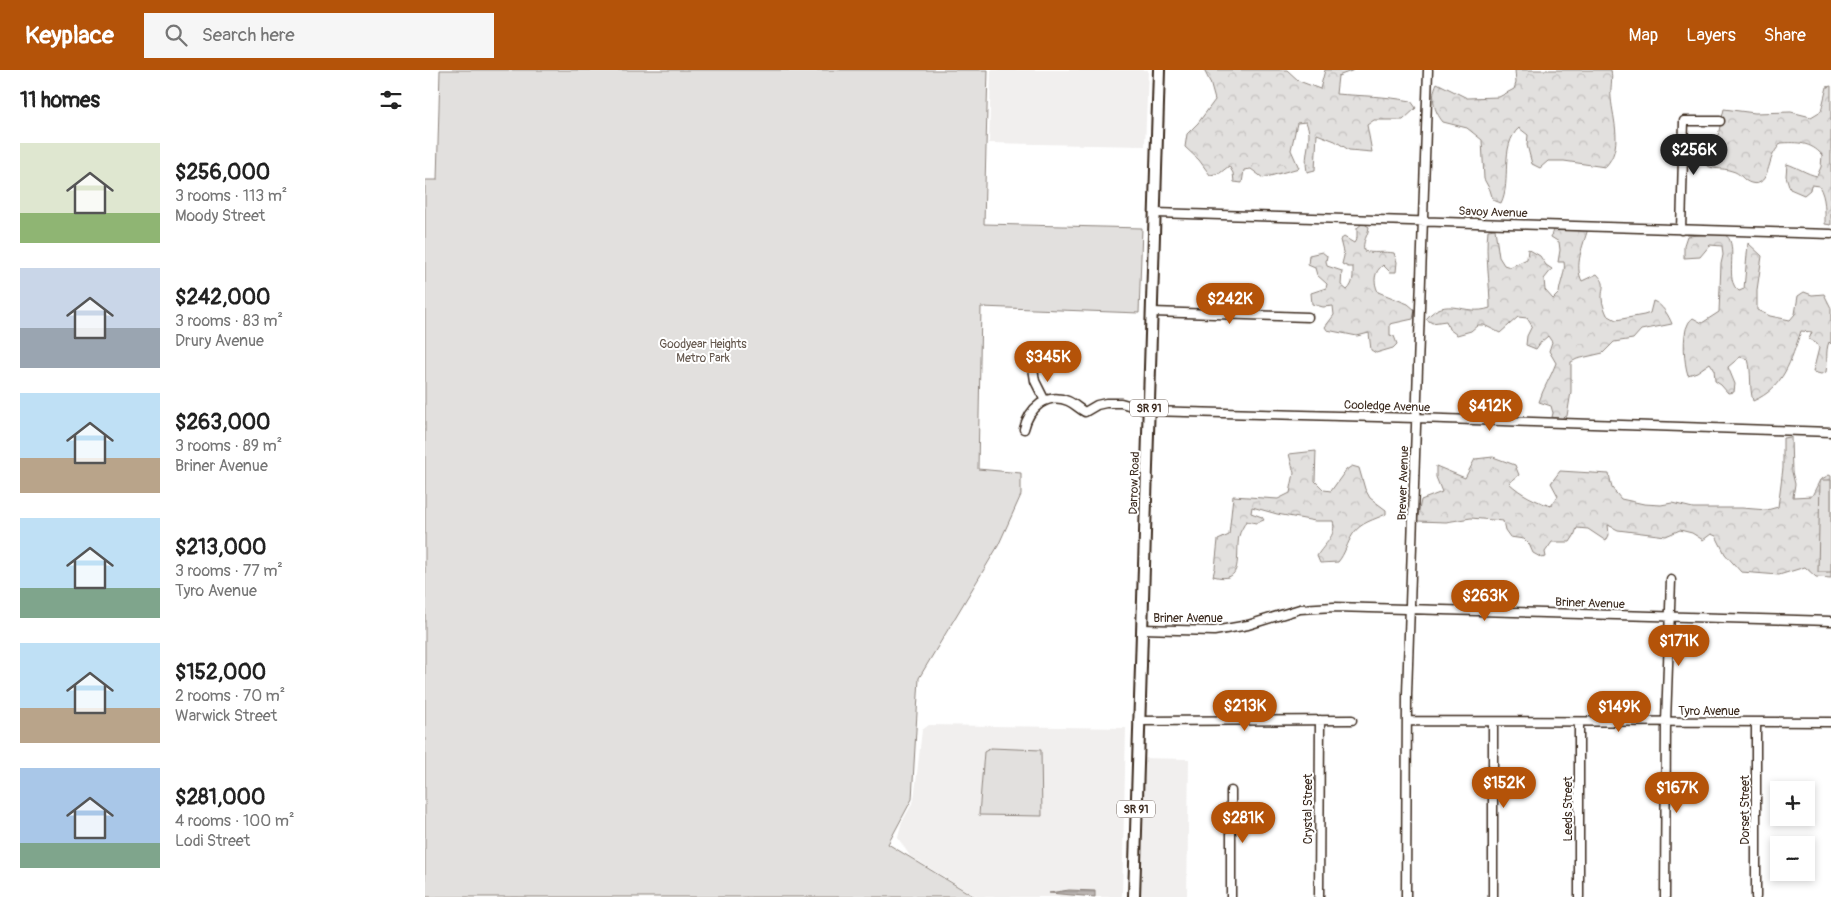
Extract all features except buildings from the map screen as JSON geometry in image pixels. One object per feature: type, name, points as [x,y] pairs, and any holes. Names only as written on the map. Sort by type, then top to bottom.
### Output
[{"type":"main road","name":"Darrow Road","points":[[1134,897],[1159,70]]},
{"type":"street","name":"Brewer Avenue","points":[[1406,897],[1407,721],[1428,70]]},
{"type":"street","points":[[1681,230],[1684,121],[1721,121]]},
{"type":"street","name":"Savoy Avenue","points":[[1155,213],[1831,234]]},
{"type":"street","points":[[1152,312],[1307,317]]},
{"type":"street","points":[[1024,428],[1033,409],[1045,401],[1035,381],[1033,368]]},
{"type":"street","name":"Cooledge Avenue","points":[[1045,401],[1065,400],[1085,412],[1106,402],[1121,403],[1149,411],[1831,432]]},
{"type":"street","points":[[1665,897],[1666,722],[1671,580]]},
{"type":"street","name":"Briner Avenue","points":[[1142,629],[1190,631],[1233,629],[1281,614],[1310,608],[1831,621]]},
{"type":"street","name":"Crystal Street","points":[[1319,897],[1320,720]]},
{"type":"street","points":[[1139,721],[1352,720]]},
{"type":"street","name":"Tyro Avenue","points":[[1407,721],[1831,722]]},
{"type":"street","points":[[1493,722],[1493,897]]},
{"type":"street","name":"Leeds Street","points":[[1579,722],[1579,897]]},
{"type":"street","name":"Dorset Street","points":[[1755,897],[1756,722]]},
{"type":"street","points":[[1231,791],[1231,897]]},
{"type":"shaded area","points":[[991,70],[1148,70],[1145,146],[989,143]]},
{"type":"shaded area","points":[[929,725],[1126,728],[1122,897],[977,897],[910,856],[898,838],[901,824],[914,800],[922,730]]},
{"type":"shaded area","points":[[1138,758],[1189,759],[1187,897],[1134,897]]},
{"type":"shaded area","points":[[1069,890],[1095,891],[1095,897],[1049,893]]},
{"type":"green space","name":"Goodyear Heights Metro Park","points":[[440,70],[988,70],[984,224],[1142,228],[1139,313],[981,307],[978,469],[1021,473],[1021,495],[998,546],[919,678],[912,799],[888,844],[975,897],[425,897],[425,180],[437,180]]},
{"type":"green space","points":[[1204,70],[1287,70],[1299,81],[1320,89],[1325,70],[1354,70],[1338,76],[1336,94],[1402,99],[1411,101],[1416,108],[1403,120],[1374,120],[1367,125],[1372,152],[1349,150],[1335,141],[1317,134],[1315,170],[1307,172],[1308,128],[1306,122],[1297,123],[1291,150],[1299,168],[1263,178],[1251,169],[1244,170],[1242,183],[1234,182],[1233,173],[1229,166],[1220,173],[1210,175],[1199,160],[1185,147],[1187,134],[1215,100],[1210,82]]},
{"type":"green space","points":[[1515,70],[1611,70],[1611,98],[1616,143],[1611,159],[1605,167],[1564,161],[1548,161],[1540,168],[1532,164],[1527,145],[1528,135],[1519,128],[1509,144],[1506,185],[1501,203],[1493,200],[1484,179],[1482,140],[1467,128],[1443,122],[1435,109],[1433,99],[1437,83],[1467,98],[1499,97],[1514,89],[1516,83]]},
{"type":"green space","points":[[1831,86],[1831,225],[1825,224],[1824,200],[1819,186],[1811,185],[1810,190],[1804,195],[1790,189],[1786,176],[1787,164],[1817,176],[1821,167],[1822,155],[1808,145],[1781,143],[1772,157],[1767,173],[1761,182],[1757,184],[1748,182],[1738,173],[1710,167],[1703,163],[1706,153],[1718,135],[1724,109],[1755,113],[1791,112],[1811,117],[1821,111],[1827,87]]},
{"type":"green space","points":[[1363,223],[1369,227],[1364,251],[1394,253],[1397,262],[1396,272],[1390,272],[1383,265],[1376,274],[1375,284],[1378,292],[1408,304],[1415,310],[1413,319],[1390,324],[1390,335],[1394,336],[1397,344],[1393,348],[1376,353],[1371,350],[1369,333],[1357,336],[1327,330],[1325,327],[1334,315],[1333,306],[1323,307],[1312,304],[1311,293],[1326,288],[1327,284],[1317,275],[1315,268],[1308,265],[1309,255],[1322,252],[1327,256],[1327,266],[1342,271],[1341,285],[1347,290],[1352,282],[1353,267],[1342,264],[1344,256],[1340,240],[1344,237],[1354,243],[1357,238],[1357,228]]},
{"type":"green space","points":[[1495,229],[1499,257],[1504,265],[1510,267],[1527,259],[1528,249],[1540,256],[1546,265],[1552,269],[1544,279],[1545,290],[1553,299],[1559,293],[1564,273],[1564,262],[1558,262],[1559,242],[1551,237],[1553,229],[1588,229],[1580,255],[1580,275],[1582,281],[1597,274],[1600,278],[1603,285],[1602,298],[1607,315],[1616,320],[1644,315],[1650,313],[1653,301],[1662,307],[1672,324],[1641,330],[1633,339],[1614,342],[1603,353],[1571,362],[1571,392],[1567,416],[1561,419],[1552,417],[1551,406],[1539,402],[1556,363],[1549,351],[1552,342],[1548,336],[1536,349],[1526,345],[1527,336],[1532,326],[1527,318],[1518,317],[1500,333],[1484,325],[1478,325],[1471,331],[1457,335],[1449,329],[1446,321],[1432,323],[1426,319],[1441,308],[1481,310],[1490,308],[1487,240],[1488,230]]},
{"type":"green space","points":[[1725,235],[1729,238],[1732,250],[1732,280],[1739,291],[1744,289],[1748,243],[1762,256],[1757,290],[1757,310],[1770,316],[1790,320],[1795,314],[1798,296],[1804,292],[1812,295],[1824,294],[1831,308],[1831,344],[1829,342],[1827,349],[1826,372],[1821,374],[1813,372],[1819,348],[1817,344],[1809,339],[1812,332],[1801,331],[1790,362],[1779,381],[1772,389],[1753,401],[1748,359],[1740,357],[1728,367],[1735,384],[1734,392],[1728,393],[1715,381],[1714,369],[1710,363],[1697,372],[1688,375],[1684,349],[1686,329],[1693,318],[1702,323],[1719,312],[1723,255],[1722,246],[1710,245],[1700,257],[1684,258],[1684,245],[1687,236]]},
{"type":"green space","points":[[1791,437],[1792,472],[1795,484],[1793,497],[1812,496],[1820,480],[1829,475],[1831,476],[1831,578],[1816,577],[1805,567],[1779,575],[1741,572],[1725,554],[1716,536],[1711,534],[1703,540],[1692,533],[1680,530],[1666,536],[1618,530],[1608,525],[1609,535],[1606,541],[1588,529],[1577,528],[1570,542],[1552,542],[1545,552],[1546,557],[1542,558],[1533,553],[1529,544],[1524,539],[1510,537],[1505,530],[1503,521],[1471,518],[1446,522],[1417,521],[1421,500],[1442,492],[1436,477],[1436,466],[1465,478],[1475,459],[1493,457],[1515,465],[1519,475],[1509,483],[1529,497],[1551,506],[1558,496],[1551,483],[1560,471],[1609,474],[1612,488],[1621,499],[1644,504],[1661,505],[1672,503],[1693,508],[1767,510],[1778,507],[1783,468],[1783,438]]},
{"type":"green space","points":[[1316,451],[1315,481],[1324,490],[1331,491],[1346,470],[1352,466],[1359,468],[1365,489],[1370,498],[1386,510],[1386,514],[1364,524],[1356,530],[1338,562],[1320,563],[1317,556],[1332,536],[1333,521],[1315,521],[1252,507],[1251,513],[1262,517],[1264,520],[1256,523],[1246,521],[1239,536],[1234,573],[1223,578],[1213,576],[1218,540],[1229,535],[1233,496],[1278,499],[1290,493],[1294,473],[1289,454]]},
{"type":"green space","points":[[1820,480],[1831,480],[1831,572],[1818,572]]},
{"type":"green space","points":[[991,748],[1041,750],[1042,816],[979,815],[984,752]]}]
